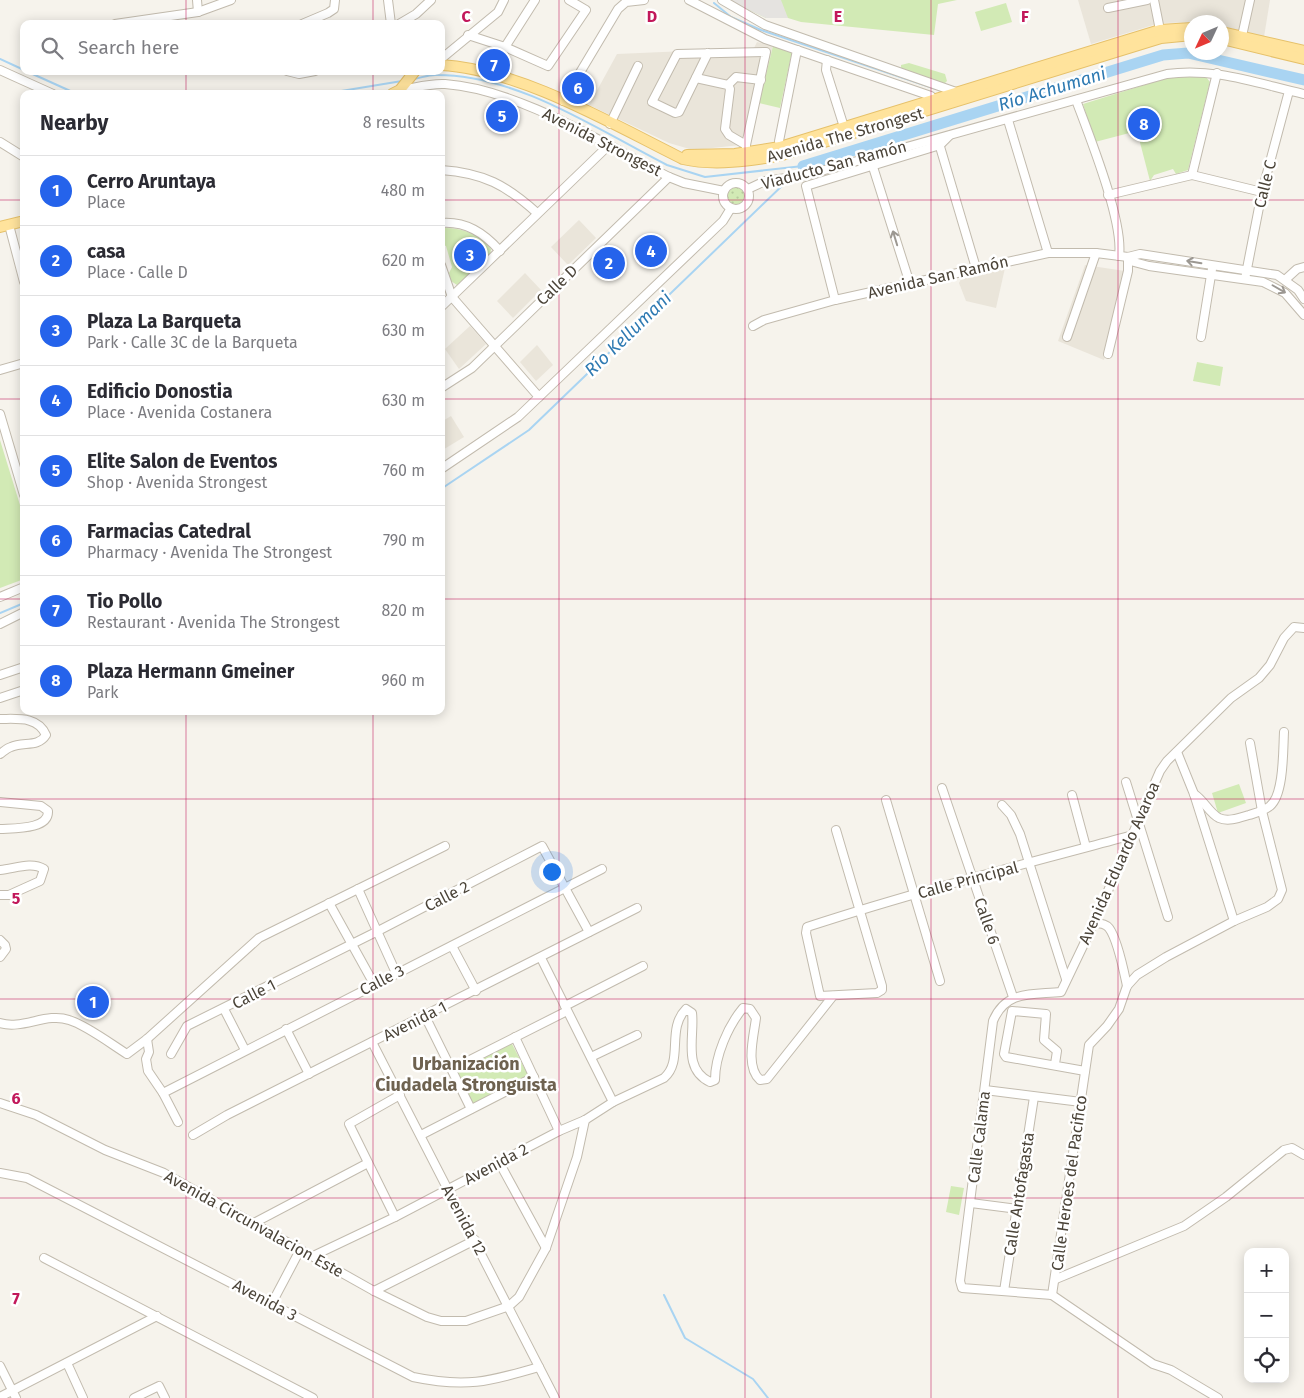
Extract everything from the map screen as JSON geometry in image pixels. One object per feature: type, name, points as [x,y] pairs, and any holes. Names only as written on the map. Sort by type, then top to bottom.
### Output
[{"type":"main road","points":[[1160,34],[1184,30]]},
{"type":"main road","name":"Avenida The Strongest","points":[[445,66],[472,69],[520,82],[668,152],[692,155],[781,151],[1160,34]]},
{"type":"main road","points":[[1160,34],[1184,35]]},
{"type":"main road","points":[[1229,35],[1304,59]]},
{"type":"main road","points":[[1229,39],[1304,51]]},
{"type":"main road","points":[[398,90],[411,75]]},
{"type":"main road","points":[[4,226],[20,222]]},
{"type":"street","points":[[197,0],[198,12]]},
{"type":"street","points":[[143,20],[198,12],[231,0]]},
{"type":"street","points":[[312,20],[328,14],[334,9],[335,0]]},
{"type":"street","points":[[388,0],[390,20]]},
{"type":"street","points":[[406,20],[416,14],[431,0]]},
{"type":"street","points":[[445,55],[498,12],[504,0]]},
{"type":"street","points":[[505,47],[534,0]]},
{"type":"street","points":[[468,35],[505,47],[548,66],[586,10],[570,0]]},
{"type":"street","points":[[562,101],[604,28],[618,9],[625,1],[644,0]]},
{"type":"street","points":[[689,0],[749,33],[931,96],[936,104]]},
{"type":"street","points":[[722,0],[766,25],[960,97]]},
{"type":"street","points":[[1108,8],[1147,0]]},
{"type":"street","points":[[1154,0],[1160,34]]},
{"type":"street","points":[[1242,40],[1250,0]]},
{"type":"street","points":[[781,151],[779,141],[797,50]]},
{"type":"street","points":[[708,53],[677,113],[652,102],[678,54],[708,53],[766,52],[747,152]]},
{"type":"street","points":[[827,60],[826,70],[845,131]]},
{"type":"street","points":[[610,124],[638,66]]},
{"type":"street","points":[[0,70],[44,90]]},
{"type":"street","points":[[835,300],[806,186],[873,167],[939,142],[949,136],[1167,74],[1184,71],[1217,73],[1304,94]]},
{"type":"street","points":[[1192,175],[1217,73]]},
{"type":"street","points":[[728,85],[736,77],[761,80]]},
{"type":"street","points":[[696,78],[728,85]]},
{"type":"street","name":"Avenida Strongest","points":[[398,90],[435,84],[470,88],[541,111],[669,177],[684,183],[724,190]]},
{"type":"street","points":[[728,85],[730,89],[725,129],[747,152]]},
{"type":"street","name":"Calle C","points":[[1245,279],[1262,192],[1289,91]]},
{"type":"street","points":[[1076,100],[1108,196],[1119,237],[1118,256]]},
{"type":"street","points":[[1008,120],[1048,253]]},
{"type":"street","points":[[0,142],[20,154]]},
{"type":"street","points":[[939,142],[976,268]]},
{"type":"street","name":"Viaducto San Ramón","points":[[748,188],[765,181],[806,175],[939,142]]},
{"type":"street","points":[[445,303],[608,146]]},
{"type":"street","points":[[873,167],[910,284]]},
{"type":"street","points":[[445,170],[466,172],[492,180],[516,194],[537,213]]},
{"type":"street","points":[[1108,196],[1192,175],[1262,192]]},
{"type":"street","name":"Calle D","points":[[445,385],[472,368],[496,346],[669,177]]},
{"type":"street","points":[[734,182],[748,188],[750,196],[747,204],[740,209],[731,208],[724,201],[724,190],[734,182]]},
{"type":"street","points":[[445,466],[512,422],[724,221],[731,208]]},
{"type":"street","points":[[445,223],[460,224],[475,230],[489,239],[500,251]]},
{"type":"street","points":[[4,226],[20,271]]},
{"type":"street","name":"Avenida San Ramón","points":[[753,326],[764,320],[835,300],[1048,253],[1096,253],[1128,257],[1140,254],[1246,269],[1277,275],[1286,279]]},
{"type":"street","points":[[1067,338],[1096,253]]},
{"type":"street","points":[[1108,354],[1128,271],[1128,257]]},
{"type":"street","name":"Avenida San Ramón","points":[[1128,257],[1134,262],[1149,266],[1245,279],[1276,287],[1291,298],[1304,315]]},
{"type":"street","points":[[1201,337],[1213,265]]},
{"type":"street","points":[[1304,267],[1297,269],[1286,279],[1304,299]]},
{"type":"street","points":[[445,277],[452,297],[539,397]]},
{"type":"street","points":[[0,370],[20,363]]},
{"type":"street","points":[[0,414],[20,468]]},
{"type":"street","points":[[0,597],[20,589]]},
{"type":"street","points":[[0,624],[20,614]]},
{"type":"street","name":"Avenida Eduardo Avaroa","points":[[1066,979],[1094,923],[1160,771],[1231,698],[1259,678],[1270,665],[1284,638],[1294,627],[1304,628]]},
{"type":"street","points":[[0,675],[20,668]]},
{"type":"street","points":[[0,698],[20,691]]},
{"type":"street","points":[[0,719],[24,718],[38,724],[46,735],[43,740],[35,744],[11,746],[0,754]]},
{"type":"street","points":[[1194,794],[1215,815],[1224,819],[1238,818],[1269,807],[1277,796],[1284,732]]},
{"type":"street","points":[[1094,923],[1103,924],[1109,928],[1119,954],[1126,986],[1137,976],[1166,957],[1234,921],[1267,907],[1278,899],[1282,890],[1262,810],[1250,744]]},
{"type":"street","points":[[1177,752],[1194,794],[1234,921]]},
{"type":"street","points":[[1126,782],[1168,918]]},
{"type":"street","name":"Calle 6","points":[[942,788],[1013,997]]},
{"type":"street","points":[[1072,794],[1086,847]]},
{"type":"street","points":[[886,800],[916,893],[940,981]]},
{"type":"street","points":[[0,802],[41,806],[48,812],[44,822],[38,825],[0,829]]},
{"type":"street","points":[[1002,806],[1015,822],[1066,979],[1060,992],[1013,997]]},
{"type":"street","points":[[833,996],[877,993],[882,990],[836,830]]},
{"type":"street","name":"Calle Principal","points":[[833,996],[820,996],[805,930],[806,927],[916,893],[1133,835]]},
{"type":"street","points":[[0,1023],[7,1025],[40,1020],[69,1019],[127,1054],[147,1039],[259,938],[445,846]]},
{"type":"street","name":"Calle 2","points":[[350,945],[542,846],[565,888]]},
{"type":"street","points":[[0,870],[30,866],[38,866],[44,869],[40,881],[9,895],[0,895]]},
{"type":"street","name":"Calle 3","points":[[164,1092],[602,869]]},
{"type":"street","points":[[565,888],[589,932]]},
{"type":"street","points":[[358,889],[396,973]]},
{"type":"street","points":[[329,904],[350,945],[374,984]]},
{"type":"street","name":"Avenida 1","points":[[193,1135],[308,1074],[476,991],[637,908]]},
{"type":"street","points":[[0,940],[6,949],[0,957]]},
{"type":"street","name":"Calle 1","points":[[171,1054],[188,1026],[350,945]]},
{"type":"street","points":[[452,946],[476,991]]},
{"type":"street","points":[[541,958],[613,1102]]},
{"type":"street","points":[[452,1069],[515,1037],[643,966]]},
{"type":"street","name":"Calle Heroes del Pacifico","points":[[1052,1295],[1056,1279],[1087,1052],[1091,1042],[1107,1026],[1119,1009],[1126,986]]},
{"type":"street","name":"Avenida 2","points":[[313,1256],[396,1217],[559,1131],[585,1120],[613,1102],[652,1084],[671,1072],[676,1024],[686,1009],[692,1013],[693,1024],[690,1038],[692,1058],[699,1073],[710,1082],[714,1080],[723,1042],[729,1031],[743,1008],[750,1009],[756,1018],[751,1055],[755,1076],[760,1080],[767,1079],[833,996]]},
{"type":"street","name":"Calle Calama","points":[[1004,1290],[962,1288],[960,1285],[993,1021],[998,1009],[1013,997]]},
{"type":"street","points":[[224,1009],[245,1050]]},
{"type":"street","points":[[1056,1061],[1057,1051],[1044,1040],[1046,1014],[1016,1011],[1010,1013],[1004,1054],[1006,1057],[1056,1061],[1085,1069]]},
{"type":"street","points":[[424,1016],[471,1109]]},
{"type":"street","points":[[286,1029],[308,1074]]},
{"type":"street","points":[[591,1057],[636,1035]]},
{"type":"street","points":[[515,1037],[559,1131]]},
{"type":"street","points":[[147,1039],[149,1052],[146,1059],[148,1072],[164,1092],[178,1122]]},
{"type":"street","name":"Avenida 12","points":[[372,1042],[555,1398]]},
{"type":"street","points":[[421,1135],[534,1076]]},
{"type":"street","points":[[985,1090],[1081,1102]]},
{"type":"street","points":[[396,1217],[349,1124],[400,1095]]},
{"type":"street","name":"Calle Antofagasta","points":[[1004,1290],[1018,1210],[1034,1097]]},
{"type":"street","name":"Avenida Circunvalacion Este","points":[[0,1103],[36,1115],[105,1150],[164,1173],[374,1291],[427,1317],[441,1321],[466,1321],[509,1306]]},
{"type":"street","points":[[509,1306],[519,1297],[546,1248],[577,1157],[585,1120]]},
{"type":"street","points":[[1056,1279],[1184,1226],[1226,1197],[1284,1150],[1292,1148],[1304,1155]]},
{"type":"street","points":[[499,1162],[546,1248]]},
{"type":"street","points":[[252,1224],[368,1163]]},
{"type":"street","name":"Avenida 3","points":[[0,1173],[27,1178],[413,1377],[444,1384],[471,1384],[502,1378],[538,1367]]},
{"type":"street","points":[[971,1204],[1018,1210]]},
{"type":"street","points":[[374,1291],[475,1240]]},
{"type":"street","points":[[272,1303],[300,1250]]},
{"type":"street","points":[[44,1258],[157,1316],[238,1361],[313,1398]]},
{"type":"street","points":[[1004,1290],[1052,1295],[1153,1364],[1171,1370],[1218,1398]]},
{"type":"street","points":[[0,1397],[14,1394],[67,1363],[157,1316]]},
{"type":"street","points":[[67,1363],[83,1398]]},
{"type":"street","points":[[0,1366],[14,1394]]},
{"type":"street","points":[[134,1398],[159,1386],[165,1398]]},
{"type":"shaded area","points":[[728,0],[781,0],[788,18],[766,18]]},
{"type":"shaded area","points":[[1078,0],[1270,0],[1264,37],[1229,28],[1229,15],[1184,15],[1184,23],[1160,23],[1091,44]]},
{"type":"shaded area","points":[[757,42],[773,46],[750,144],[693,150],[669,143],[589,105],[617,54],[754,48]]},
{"type":"shaded area","points":[[579,220],[596,238],[568,265],[551,247]]},
{"type":"shaded area","points":[[649,235],[667,254],[652,268],[634,248]]},
{"type":"shaded area","points":[[1085,265],[1125,271],[1104,360],[1058,341]]},
{"type":"shaded area","points":[[1005,268],[996,308],[966,301],[959,283],[961,279]]},
{"type":"shaded area","points":[[525,273],[541,290],[513,318],[497,301]]},
{"type":"shaded area","points":[[470,326],[486,344],[459,369],[445,349]]},
{"type":"shaded area","points":[[537,345],[553,365],[536,381],[520,362]]},
{"type":"shaded area","points":[[451,416],[464,437],[445,449],[445,420]]},
{"type":"green space","points":[[728,0],[957,0],[938,4],[934,35],[801,22],[788,18],[766,18]]},
{"type":"green space","points":[[1006,3],[1012,22],[981,31],[975,12]]},
{"type":"green space","points":[[773,46],[792,52],[780,108],[759,103]]},
{"type":"green space","points":[[909,63],[945,74],[947,81],[944,84],[901,69],[901,65]]},
{"type":"green space","points":[[1190,75],[1206,77],[1210,82],[1188,170],[1176,174],[1173,169],[1154,175],[1150,181],[1137,131],[1095,142],[1083,104],[1170,77]]},
{"type":"green space","points":[[737,186],[744,189],[747,196],[744,203],[737,206],[730,203],[727,196],[730,189]]},
{"type":"green space","points":[[445,228],[462,230],[475,235],[486,243],[491,249],[490,257],[457,285],[451,281],[449,273],[452,267],[446,246]]},
{"type":"green space","points":[[1197,362],[1223,367],[1220,386],[1193,381]]},
{"type":"green space","points":[[0,440],[20,505],[20,580],[0,588]]},
{"type":"green space","points":[[1239,784],[1246,803],[1218,813],[1212,793]]},
{"type":"green space","points":[[511,1042],[528,1075],[473,1104],[455,1071]]},
{"type":"green space","points":[[951,1186],[964,1188],[959,1215],[946,1212]]},
{"type":"waterway","points":[[714,3],[731,17],[761,30],[936,89]]},
{"type":"waterway","name":"Río Achumani","points":[[803,166],[1163,55],[1188,53],[1304,80]]},
{"type":"waterway","points":[[0,59],[20,68]]},
{"type":"waterway","points":[[35,75],[68,90]]},
{"type":"waterway","points":[[414,79],[437,75],[467,77],[527,94],[556,106],[667,165],[705,177],[803,166]]},
{"type":"waterway","points":[[347,90],[402,81]]},
{"type":"waterway","name":"Río Kellumani","points":[[794,175],[803,166]]},
{"type":"waterway","name":"Río Kellumani","points":[[445,486],[529,430],[787,181]]},
{"type":"waterway","name":"Río Kellumani","points":[[0,613],[20,605]]},
{"type":"waterway","points":[[664,1295],[685,1338],[753,1379],[768,1398]]},
{"type":"place","name":"Tio Pollo","points":[[494,65]]},
{"type":"place","name":"Farmacias Catedral","points":[[578,88]]},
{"type":"place","name":"Elite Salon de Eventos","points":[[502,116]]},
{"type":"place","name":"Plaza Hermann Gmeiner","points":[[1144,124]]},
{"type":"place","name":"Edificio Donostia","points":[[651,251]]},
{"type":"place","name":"Plaza La Barqueta","points":[[470,255]]},
{"type":"place","name":"casa","points":[[609,263]]},
{"type":"place","name":"Cerro Aruntaya","points":[[93,1002]]},
{"type":"district","name":"Urbanización Ciudadela Stronguista","points":[[466,1074]]}]
